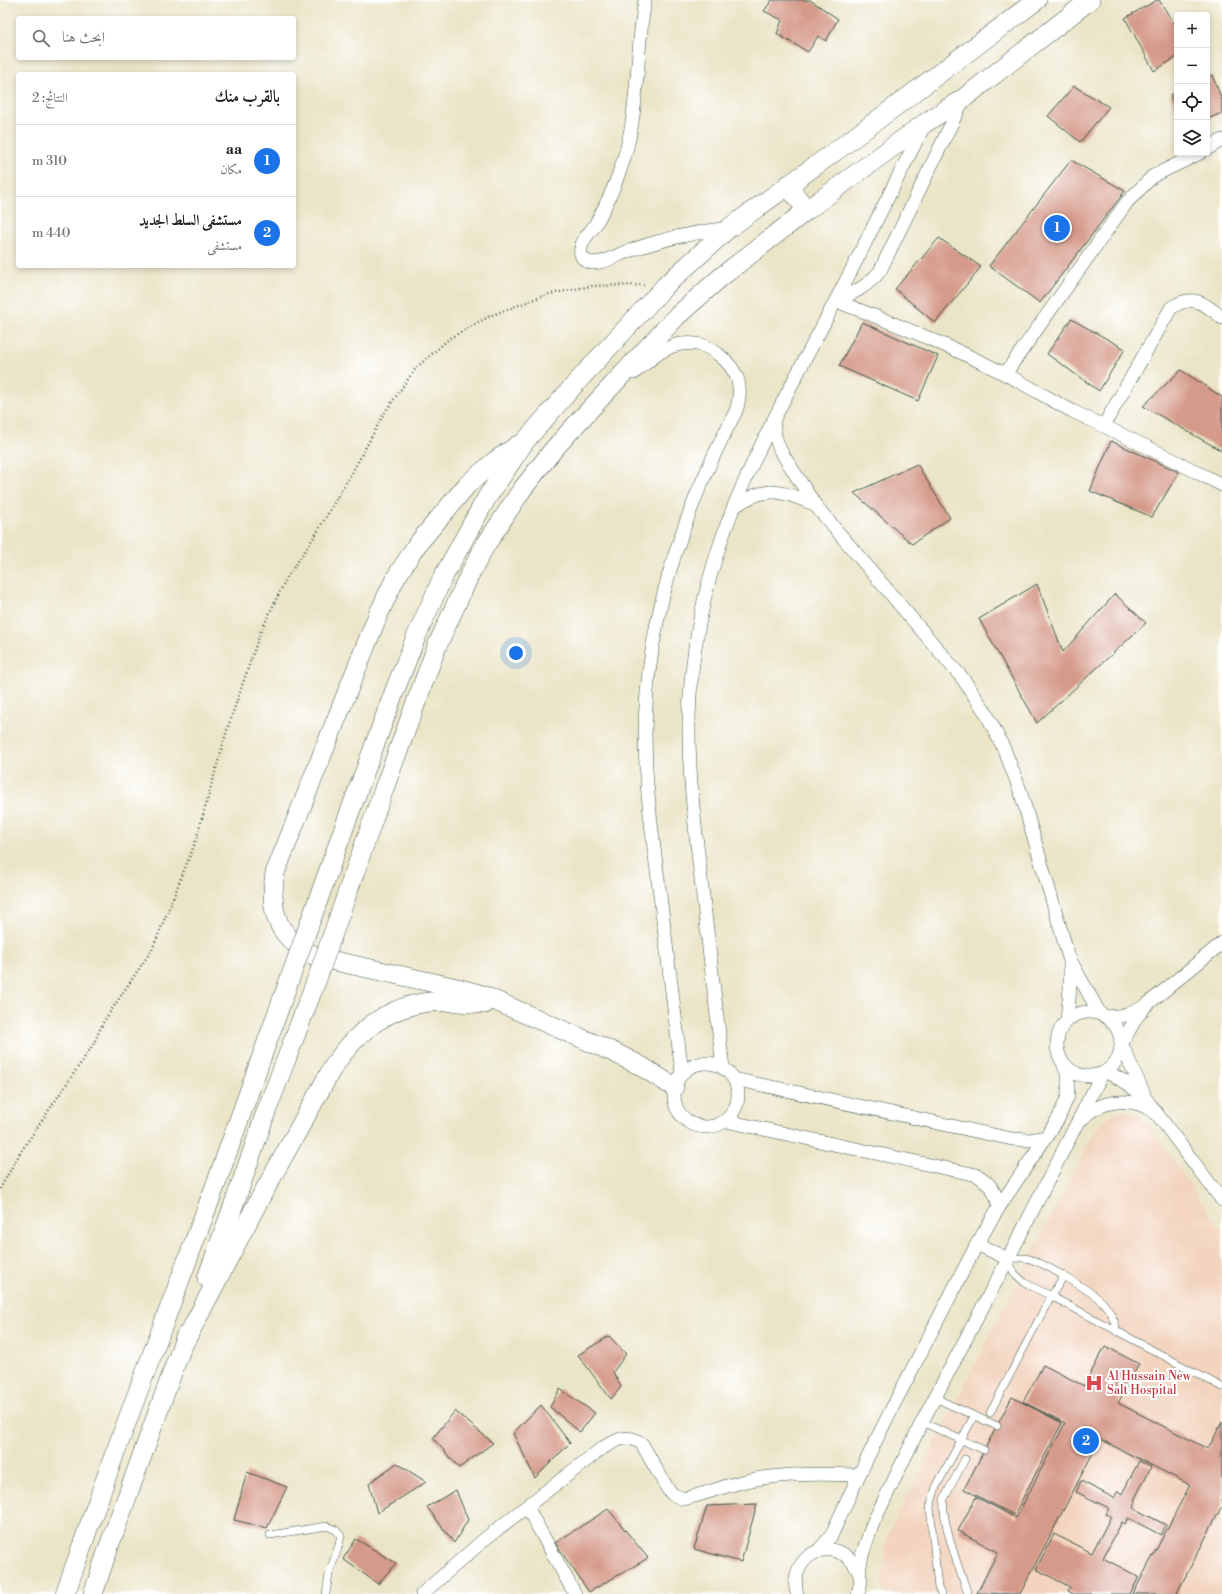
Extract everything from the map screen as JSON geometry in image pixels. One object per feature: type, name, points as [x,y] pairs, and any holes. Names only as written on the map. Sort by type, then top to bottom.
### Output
[{"type":"main road","points":[[65,1594],[115,1453],[218,1181],[396,687],[416,637],[443,577],[486,499],[526,440],[666,285],[729,228],[840,148],[1037,0]]},
{"type":"main road","points":[[93,1594],[266,1112],[318,976],[385,786],[437,646],[470,574],[485,546],[525,485],[553,450],[676,317],[721,277],[808,210],[925,123],[964,98],[1090,0]]},
{"type":"main road","points":[[787,185],[808,210]]},
{"type":"main road","points":[[526,440],[495,460],[467,485],[416,546],[395,579],[378,615],[280,861],[273,886],[275,913],[279,926],[289,939],[302,950],[317,957],[457,988],[505,1005],[678,1080]]},
{"type":"main road","points":[[182,1347],[258,1202],[333,1067],[344,1050],[358,1035],[385,1016],[410,1006],[430,1002],[505,1005]]},
{"type":"street","points":[[645,0],[640,26],[631,134],[617,179],[594,227],[584,240],[580,249],[581,256],[585,261],[591,263],[600,262],[648,244],[676,236],[729,228]]},
{"type":"street","points":[[836,301],[871,282],[880,271],[964,98]]},
{"type":"street","points":[[724,1068],[690,792],[688,726],[698,628],[713,566],[734,507],[752,464],[925,123]]},
{"type":"street","points":[[1210,147],[1222,140]]},
{"type":"street","points":[[1005,374],[1127,202],[1153,176],[1194,156]]},
{"type":"street","points":[[1104,425],[1170,308],[1182,301],[1189,300],[1209,306],[1222,318]]},
{"type":"street","points":[[836,301],[949,347],[1005,374],[1053,401],[1104,425],[1222,485]]},
{"type":"street","points":[[608,390],[632,375],[654,356],[665,349],[680,344],[708,346],[728,362],[734,370],[740,390],[736,411],[702,479],[676,550],[657,624],[647,692],[645,740],[647,794],[678,1080],[673,1098],[676,1109],[683,1119],[693,1125],[704,1128],[716,1126],[726,1121],[732,1114],[736,1106],[738,1088],[734,1079],[724,1068],[713,1063],[702,1062],[691,1066],[678,1080]]},
{"type":"street","points":[[773,422],[775,436],[780,450],[815,505],[963,679],[986,714],[1005,751],[1020,790],[1069,958],[1070,989],[1067,1020]]},
{"type":"street","points":[[734,507],[744,499],[769,491],[782,492],[815,505]]},
{"type":"street","points":[[1064,1066],[1072,1072],[1082,1076],[1092,1077],[1105,1073],[1115,1065],[1120,1056],[1122,1044],[1136,1018],[1144,1007],[1222,943]]},
{"type":"street","points":[[1069,958],[1104,1015],[1115,1024],[1120,1033],[1122,1044],[1145,1098]]},
{"type":"street","points":[[817,1552],[831,1536],[859,1475],[977,1244],[999,1207],[1058,1120],[1068,1096],[1068,1075],[1056,1047],[1057,1037],[1061,1028],[1067,1020],[1078,1014],[1089,1012],[1104,1015],[1126,1015],[1144,1007]]},
{"type":"street","points":[[1105,1073],[1127,1083],[1145,1098],[1162,1118],[1222,1200]]},
{"type":"street","points":[[858,1594],[860,1581],[859,1572],[865,1544],[873,1523],[922,1422],[1008,1259],[1076,1125],[1105,1073]]},
{"type":"street","points":[[734,1079],[1012,1139],[1030,1140],[1047,1137]]},
{"type":"street","points":[[1076,1125],[1085,1115],[1097,1107],[1110,1102],[1124,1101],[1138,1104],[1151,1109],[1162,1118]]},
{"type":"street","points":[[726,1121],[977,1175],[986,1180],[992,1188],[997,1197],[999,1207]]},
{"type":"street","points":[[977,1244],[1008,1259]]},
{"type":"street","points":[[422,1594],[486,1538],[601,1449],[612,1442],[626,1438],[636,1440],[642,1444],[667,1488],[672,1494],[683,1499],[750,1480],[807,1474],[859,1475]]},
{"type":"street","points":[[527,1507],[575,1594]]},
{"type":"street","points":[[797,1594],[795,1586],[796,1576],[800,1565],[807,1557],[817,1552],[830,1550],[842,1553],[852,1561],[859,1572]]},
{"type":"lane","points":[[1117,1332],[1115,1321],[1110,1312],[1104,1303],[1096,1296],[1064,1276],[1030,1259],[1008,1259],[1010,1266],[1025,1283],[1052,1296],[1117,1332],[1222,1387]]},
{"type":"lane","points":[[990,1413],[1064,1276]]},
{"type":"lane","points":[[935,1398],[997,1426]]},
{"type":"lane","points":[[941,1594],[938,1588],[930,1507],[936,1487],[974,1416]]},
{"type":"lane","points":[[922,1422],[984,1450]]},
{"type":"lane","points":[[965,1459],[944,1499],[943,1506],[945,1519],[968,1594]]},
{"type":"lane","points":[[270,1535],[327,1526],[336,1530],[341,1536],[329,1574],[326,1594]]},
{"type":"path","points":[[0,1190],[20,1153],[94,1045],[104,1021],[152,948],[195,843],[226,730],[260,633],[286,579],[316,534],[385,412],[416,368],[450,338],[490,316],[545,295],[591,286],[612,284],[666,285]]},
{"type":"shaded area","name":"Al Hussain New Salt Hospital","points":[[1120,1110],[1139,1115],[1148,1125],[1222,1231],[1222,1594],[884,1594],[882,1589],[887,1536],[1089,1143],[1100,1124],[1109,1116]]},
{"type":"building","points":[[772,0],[810,0],[838,19],[826,41],[818,36],[808,52],[777,34],[782,20],[764,11]]},
{"type":"building","points":[[1159,0],[1174,23],[1174,59],[1154,71],[1125,18]]},
{"type":"building","points":[[1212,75],[1222,100],[1222,113],[1210,118],[1210,84],[1210,76]]},
{"type":"building","points":[[1074,86],[1109,107],[1080,142],[1048,116]]},
{"type":"building","points":[[1174,93],[1174,104],[1170,95]]},
{"type":"building","points":[[1071,160],[1125,191],[1040,303],[989,266]]},
{"type":"building","points":[[939,238],[981,267],[935,323],[895,289]]},
{"type":"building","points":[[1071,319],[1125,349],[1099,391],[1047,354]]},
{"type":"building","points":[[862,322],[938,356],[918,401],[839,366]]},
{"type":"building","points":[[1181,370],[1222,397],[1222,451],[1143,406]]},
{"type":"building","points":[[1111,441],[1179,472],[1152,517],[1090,491]]},
{"type":"building","points":[[917,464],[950,518],[912,544],[854,493]]},
{"type":"building","points":[[1037,584],[1063,652],[1115,594],[1146,623],[1037,723],[979,619]]},
{"type":"building","points":[[609,1336],[626,1354],[613,1372],[621,1387],[611,1399],[578,1355]]},
{"type":"building","points":[[1105,1346],[1139,1364],[1118,1403],[1208,1449],[1222,1422],[1222,1506],[1177,1593],[1179,1594],[1133,1594],[1190,1485],[1100,1439],[1020,1594],[977,1593],[998,1552],[958,1531],[976,1497],[1016,1518],[1065,1423],[1023,1402],[1043,1365],[1084,1386]]},
{"type":"building","points":[[560,1389],[595,1413],[580,1432],[550,1407]]},
{"type":"building","points":[[1012,1397],[1062,1423],[1014,1515],[964,1489]]},
{"type":"building","points":[[541,1405],[570,1443],[535,1478],[513,1433]]},
{"type":"building","points":[[455,1411],[493,1443],[459,1468],[433,1438]]},
{"type":"building","points":[[1139,1461],[1151,1467],[1134,1500],[1136,1501],[1133,1508],[1166,1525],[1161,1535],[1128,1518],[1125,1524],[1122,1522],[1103,1558],[1139,1577],[1130,1594],[1073,1594],[1068,1591],[1070,1587],[1036,1569],[1054,1534],[1092,1553],[1111,1516],[1106,1514],[1109,1508],[1076,1492],[1081,1481],[1114,1498],[1118,1491],[1122,1494]]},
{"type":"building","points":[[397,1463],[426,1482],[377,1513],[369,1483]]},
{"type":"building","points":[[247,1472],[287,1487],[267,1528],[234,1520]]},
{"type":"building","points":[[456,1490],[468,1520],[454,1543],[427,1507]]},
{"type":"building","points":[[757,1504],[741,1562],[694,1549],[707,1506]]},
{"type":"building","points":[[608,1509],[648,1558],[589,1592],[555,1543]]},
{"type":"building","points":[[356,1539],[396,1563],[378,1584],[343,1559]]},
{"type":"place","name":"aa","points":[[1057,228]]},
{"type":"place","name":"Al Hussain New Salt Hospital","points":[[1094,1383]]},
{"type":"place","name":"مستشفى السلط الجديد","points":[[1086,1441]]}]
